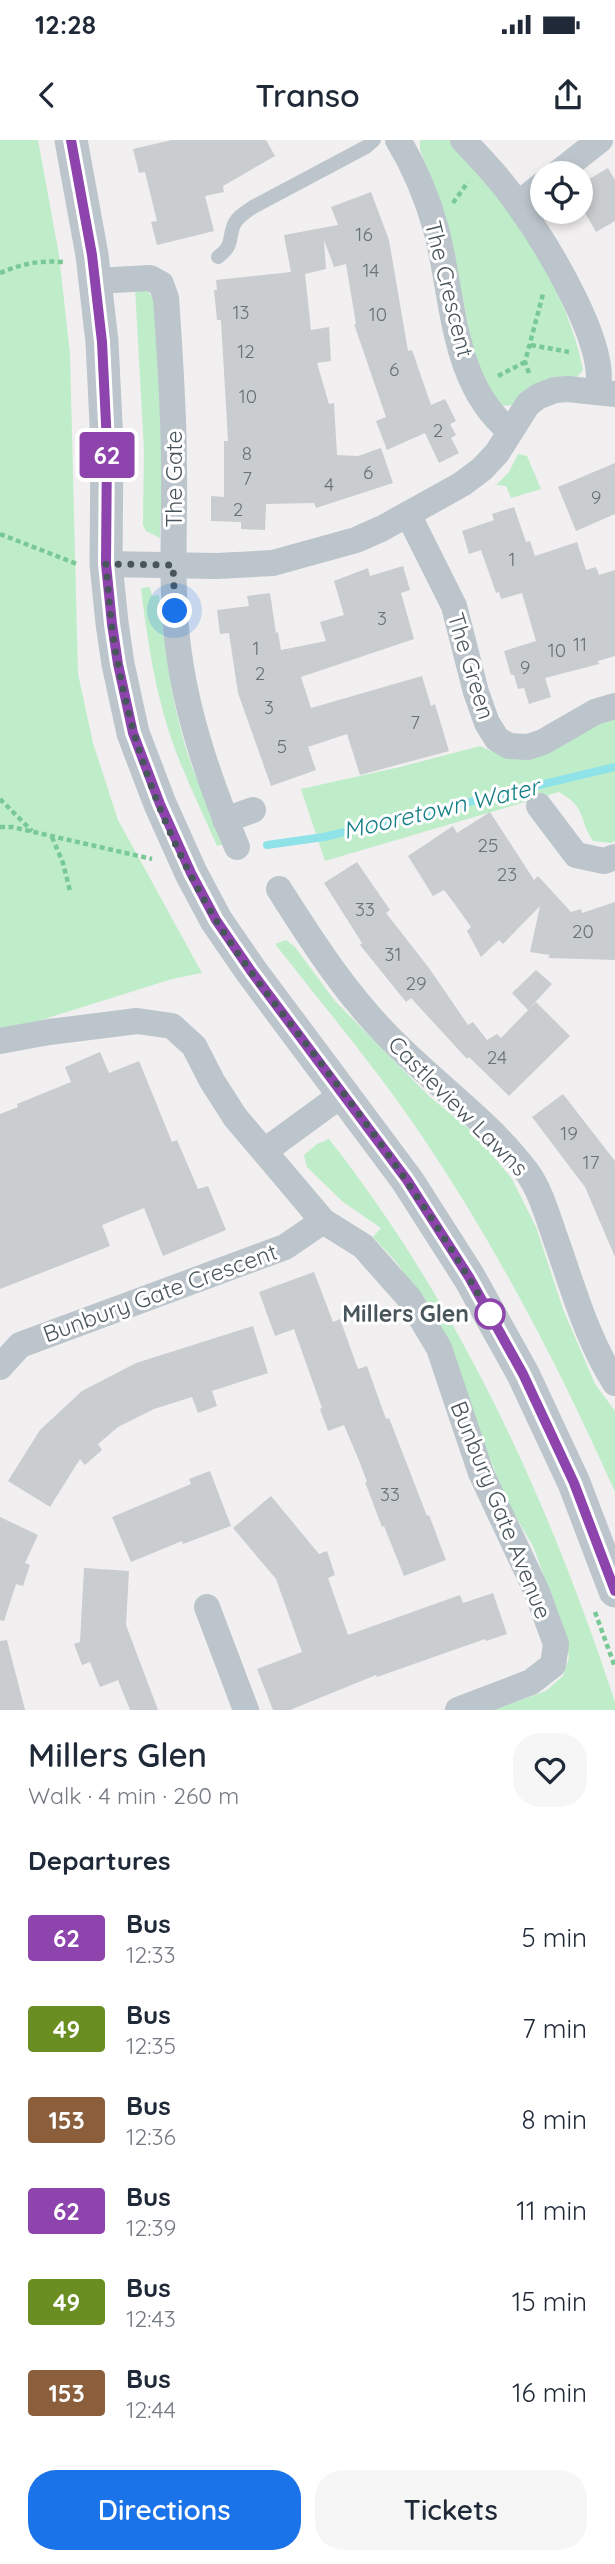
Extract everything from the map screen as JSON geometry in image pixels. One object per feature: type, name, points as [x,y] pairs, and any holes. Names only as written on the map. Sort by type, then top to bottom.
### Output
[{"type":"street","points":[[71,140],[96,281],[105,383],[94,565],[133,733],[165,816],[216,920],[407,1180],[469,1277],[523,1374],[574,1483],[605,1601]]},
{"type":"street","name":"The Crescent","points":[[398,140],[418,174],[436,228],[458,342],[471,376],[484,405],[496,421],[510,431]]},
{"type":"street","points":[[94,565],[273,563],[356,540],[462,484],[482,469],[497,453],[528,404],[539,396],[568,389],[606,393],[584,320],[552,259],[518,204],[463,140]]},
{"type":"street","points":[[573,161],[600,140]]},
{"type":"street","points":[[518,204],[530,194]]},
{"type":"street","name":"The Gate","points":[[96,281],[150,278],[161,284],[166,298],[173,401],[173,565],[179,657],[203,754],[237,847]]},
{"type":"street","name":"The Green","points":[[408,514],[454,606],[476,692],[487,723],[497,739],[509,746],[528,747],[543,742],[595,712],[615,706]]},
{"type":"street","points":[[539,806],[576,855],[604,861],[615,857]]},
{"type":"street","points":[[225,820],[253,810]]},
{"type":"street","name":"Castleview Lawns","points":[[279,889],[329,967],[360,1006],[400,1049],[492,1133],[528,1173],[545,1209],[585,1323],[615,1382]]},
{"type":"street","name":"Bunbury Gate Avenue","points":[[0,1041],[49,1031],[137,1021],[172,1026],[194,1046],[212,1081],[235,1116],[323,1221],[363,1246],[409,1298],[439,1348],[481,1473],[537,1592],[556,1644],[553,1665],[531,1682],[458,1710]]},
{"type":"street","points":[[266,1150],[344,1093]]},
{"type":"street","name":"Bunbury Gate Crescent","points":[[0,1367],[20,1345],[285,1247],[323,1221]]},
{"type":"street","points":[[207,1607],[246,1710]]},
{"type":"lane","points":[[218,257],[228,248],[233,226],[239,217],[366,147],[374,140]]},
{"type":"path","points":[[436,228],[483,161]]},
{"type":"path","points":[[530,375],[525,362],[552,259]]},
{"type":"path","points":[[0,273],[43,260],[66,262]]},
{"type":"path","points":[[531,345],[580,354]]},
{"type":"path","points":[[496,377],[525,362]]},
{"type":"path","points":[[0,534],[94,565]]},
{"type":"path","points":[[0,799],[33,832]]},
{"type":"path","points":[[0,827],[152,859]]},
{"type":"path","points":[[51,836],[63,863],[70,891]]},
{"type":"path","points":[[605,1601],[615,1667]]},
{"type":"green space","points":[[0,140],[38,140],[59,255],[70,354],[78,674],[93,743],[118,820],[202,973],[172,979],[0,1033]]},
{"type":"green space","points":[[420,140],[449,140],[513,217],[549,276],[563,307],[583,370],[577,377],[513,405],[500,406],[495,400],[474,354],[454,254],[441,203],[420,150]]},
{"type":"green space","points":[[135,287],[145,289],[153,298],[156,320],[163,448],[160,538],[146,531],[143,525],[144,450]]},
{"type":"green space","points":[[518,454],[527,456],[541,489],[511,498],[506,486],[496,485],[509,472]]},
{"type":"green space","points":[[150,587],[152,596],[159,595],[170,680],[184,743],[224,844],[217,846],[180,763],[159,696],[141,588]]},
{"type":"green space","points":[[615,716],[615,841],[611,843],[593,841],[578,808],[559,792],[325,861],[301,789],[480,746],[509,759],[522,758]]},
{"type":"green space","points":[[286,940],[295,947],[335,1001],[430,1097],[474,1133],[512,1179],[536,1227],[563,1309],[595,1384],[615,1411],[615,1492],[551,1357],[479,1226],[390,1091],[275,944]]},
{"type":"green space","points":[[329,1139],[420,1269],[496,1408],[561,1553],[615,1702],[615,1710],[493,1710],[546,1691],[563,1676],[569,1657],[566,1639],[534,1548],[505,1498],[438,1321],[397,1263],[373,1237],[381,1228],[343,1202],[307,1167],[304,1155],[317,1144]]},
{"type":"building","points":[[172,140],[266,140],[275,156],[223,186],[224,192],[205,196],[214,231],[157,245],[151,222],[157,221],[145,172],[139,173],[133,149]]},
{"type":"building","points":[[608,168],[615,180],[615,221],[596,232],[591,224],[593,177]]},
{"type":"building","points":[[371,192],[389,240],[408,351],[412,350],[431,405],[445,399],[456,421],[450,424],[456,435],[451,438],[459,453],[439,463],[425,433],[387,450],[376,421],[386,417],[354,324],[346,264],[334,267],[324,240],[326,269],[305,274],[311,330],[329,327],[331,361],[317,363],[329,404],[334,403],[337,455],[358,456],[381,448],[393,483],[316,508],[314,503],[266,504],[265,530],[241,529],[241,522],[211,521],[211,496],[224,497],[224,441],[228,441],[221,320],[217,320],[214,290],[217,290],[216,280],[291,272],[284,235],[338,225],[331,207]]},
{"type":"building","points":[[615,463],[615,514],[576,531],[558,487]]},
{"type":"building","points":[[514,507],[526,542],[530,541],[535,556],[577,542],[586,570],[596,567],[599,575],[615,570],[615,656],[598,661],[599,664],[545,678],[551,697],[529,704],[524,688],[518,689],[514,675],[511,675],[504,651],[536,641],[522,593],[501,599],[499,592],[496,593],[481,550],[469,554],[462,531],[494,520],[492,514]]},
{"type":"building","points":[[403,566],[410,590],[401,593],[414,639],[301,677],[311,708],[422,676],[431,706],[435,704],[449,751],[360,775],[347,734],[308,747],[316,770],[271,786],[238,693],[229,633],[220,634],[217,610],[249,606],[247,596],[270,593],[281,650],[326,641],[320,622],[344,615],[334,581],[368,568],[370,576]]},
{"type":"building","points":[[490,812],[534,880],[538,876],[571,912],[581,909],[582,913],[615,902],[615,960],[548,958],[550,955],[530,952],[540,906],[503,944],[499,940],[481,957],[467,931],[471,927],[454,903],[444,890],[433,896],[408,856],[453,826],[457,833]]},
{"type":"building","points":[[357,862],[390,910],[386,913],[429,968],[468,1025],[473,1022],[487,1040],[497,1034],[501,1038],[536,1002],[570,1036],[509,1096],[469,1057],[467,1059],[411,998],[406,1002],[360,945],[362,943],[324,883]]},
{"type":"building","points":[[536,970],[552,984],[528,1010],[512,993]]},
{"type":"building","points":[[100,1052],[109,1073],[139,1061],[172,1142],[177,1140],[198,1189],[208,1186],[226,1230],[163,1256],[144,1208],[102,1225],[110,1246],[0,1289],[0,1114],[18,1107],[17,1104],[71,1082],[65,1067]]},
{"type":"building","points":[[563,1094],[615,1161],[615,1257],[585,1187],[532,1117]]},
{"type":"building","points":[[314,1272],[333,1322],[340,1319],[358,1369],[367,1366],[386,1419],[389,1418],[446,1560],[404,1576],[384,1526],[382,1527],[344,1425],[328,1431],[294,1329],[275,1336],[259,1292]]},
{"type":"building","points":[[253,1326],[268,1373],[212,1391],[217,1406],[198,1413],[192,1397],[154,1409],[118,1427],[98,1444],[102,1450],[85,1465],[80,1459],[50,1507],[8,1481],[40,1430],[82,1391],[136,1363]]},
{"type":"building","points":[[210,1471],[231,1526],[183,1544],[182,1541],[131,1562],[112,1517],[191,1484],[189,1479]]},
{"type":"building","points":[[271,1496],[319,1554],[327,1551],[335,1575],[328,1578],[348,1635],[460,1595],[463,1603],[493,1593],[507,1634],[486,1641],[485,1639],[377,1677],[376,1675],[290,1710],[273,1710],[257,1669],[302,1652],[276,1579],[233,1528]]},
{"type":"building","points":[[0,1517],[38,1535],[25,1563],[30,1565],[23,1586],[16,1584],[4,1621],[0,1620]]},
{"type":"building","points":[[84,1568],[129,1571],[126,1625],[158,1710],[130,1710],[118,1680],[100,1687],[90,1662],[82,1665],[74,1644],[80,1642]]},
{"type":"building","points":[[7,1640],[25,1710],[0,1710],[0,1641]]},
{"type":"waterway","name":"Mooretown Water","points":[[267,845],[324,837],[615,767]]},
{"type":"bus line","name":"62","points":[[71,140],[96,281],[105,383],[106,564],[118,664],[133,733],[160,804],[216,920],[407,1180],[469,1277],[523,1374],[574,1483],[615,1591]]},
{"type":"place","name":"Millers Glen","points":[[490,1314]]},
{"type":"route","points":[[175,611],[173,565],[106,564],[118,664],[133,733],[160,804],[216,920],[407,1180],[496,1325],[490,1314]]}]
